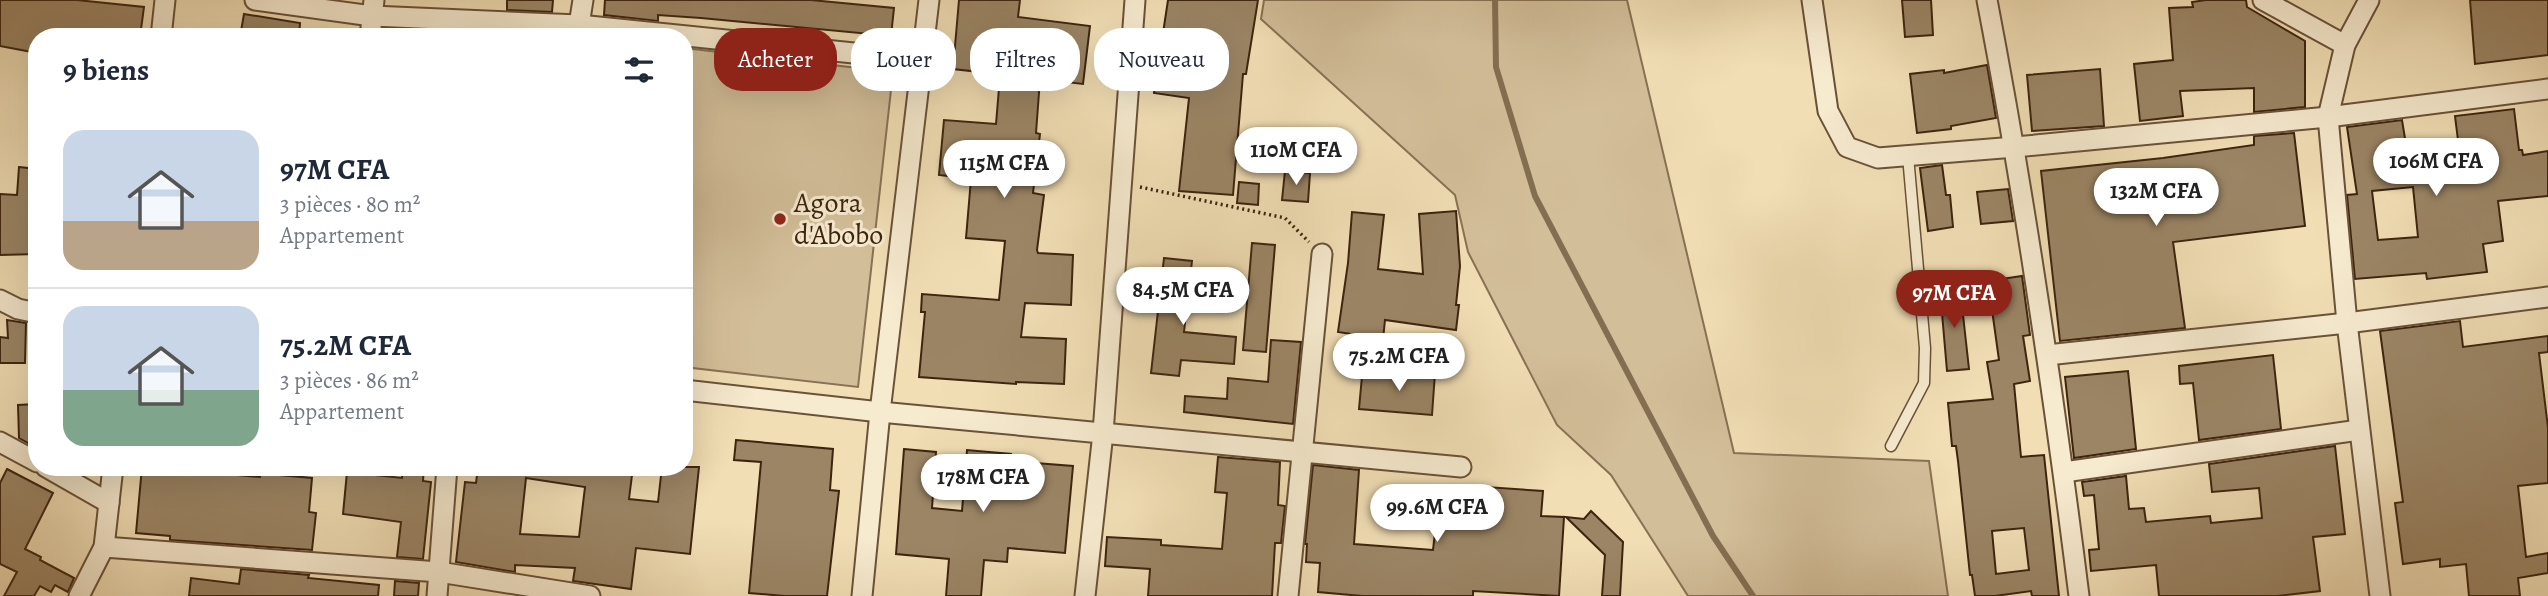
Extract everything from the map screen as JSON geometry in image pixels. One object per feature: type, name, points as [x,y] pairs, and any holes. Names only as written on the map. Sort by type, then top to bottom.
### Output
[{"type":"street","points":[[162,28],[165,0]]},
{"type":"street","points":[[256,0],[617,28]]},
{"type":"street","points":[[579,24],[583,0]]},
{"type":"street","points":[[926,28],[929,0]]},
{"type":"street","points":[[1085,596],[1103,433],[1135,0]]},
{"type":"street","points":[[1812,0],[1828,111],[1847,147],[1878,158],[2328,117],[2548,89]]},
{"type":"street","points":[[1987,0],[2015,147],[2064,472],[2079,596]]},
{"type":"street","points":[[2263,0],[2345,45]]},
{"type":"street","points":[[2369,0],[2345,45],[2328,117],[2347,323],[2379,596]]},
{"type":"street","points":[[371,28],[373,8]]},
{"type":"street","points":[[693,36],[851,53]]},
{"type":"street","points":[[862,596],[880,412],[918,91]]},
{"type":"street","points":[[1288,596],[1322,254]]},
{"type":"street","points":[[2047,355],[2347,323],[2548,297]]},
{"type":"street","points":[[0,300],[28,311]]},
{"type":"street","points":[[693,391],[880,412],[1461,467]]},
{"type":"street","points":[[2064,472],[2359,430]]},
{"type":"street","points":[[0,442],[28,457]]},
{"type":"street","points":[[62,476],[109,503]]},
{"type":"street","points":[[79,596],[104,547],[112,476]]},
{"type":"street","points":[[436,596],[446,476]]},
{"type":"street","points":[[104,547],[439,572],[590,596]]},
{"type":"lane","points":[[1891,446],[1924,383],[1926,348],[1908,156]]},
{"type":"path","points":[[1140,187],[1284,218],[1322,254]]},
{"type":"shaded area","points":[[1264,0],[1627,0],[1734,453],[1929,461],[1948,596],[1688,596],[1611,475],[1557,425],[1468,252],[1455,195],[1261,19]]},
{"type":"shaded area","points":[[413,17],[507,28],[412,28]]},
{"type":"shaded area","name":"Agora d'Abobo","points":[[693,49],[714,51],[714,91],[837,91],[837,66],[851,67],[851,91],[891,91],[858,387],[693,368]]},
{"type":"building","points":[[0,0],[77,0],[144,7],[141,28],[28,28],[28,51],[0,46]]},
{"type":"building","points":[[507,0],[553,0],[552,12],[507,10]]},
{"type":"building","points":[[605,0],[811,0],[894,8],[892,28],[851,28],[851,32],[837,31],[837,28],[807,28],[658,15],[658,21],[604,15]]},
{"type":"building","points":[[959,0],[1020,0],[1018,17],[1090,26],[1083,84],[1080,84],[1080,28],[970,28],[970,71],[956,69]]},
{"type":"building","points":[[1168,0],[1258,0],[1246,74],[1243,74],[1233,195],[1179,191],[1189,98],[1154,93],[1229,91],[1229,28],[1164,28]]},
{"type":"building","points":[[1902,0],[1931,0],[1933,35],[1905,37]]},
{"type":"building","points":[[2246,0],[2247,7],[2305,41],[2305,107],[2254,112],[2254,88],[2180,91],[2183,116],[2140,121],[2134,64],[2173,60],[2169,8],[2193,7],[2192,2]]},
{"type":"building","points":[[2470,0],[2548,0],[2548,55],[2475,64]]},
{"type":"building","points":[[244,14],[300,23],[300,28],[242,28]]},
{"type":"building","points":[[1987,65],[1996,118],[1951,126],[1951,129],[1917,133],[1910,74],[1944,70],[1944,73]]},
{"type":"building","points":[[2100,69],[2104,126],[2032,131],[2027,75]]},
{"type":"building","points":[[999,91],[1039,91],[1036,133],[1040,134],[1033,193],[1044,195],[1037,250],[1038,253],[1073,255],[1071,305],[1025,303],[1021,337],[1066,339],[1064,384],[1016,384],[919,377],[925,312],[921,312],[922,294],[999,300],[1005,241],[966,238],[971,179],[939,175],[944,120],[996,124]]},
{"type":"building","points":[[2514,109],[2519,150],[2522,150],[2523,155],[2548,151],[2548,196],[2498,201],[2503,241],[2483,244],[2487,272],[2427,279],[2426,273],[2355,279],[2347,195],[2357,194],[2347,127],[2402,120],[2410,169],[2461,164],[2455,116]],"holes":[[[2413,187],[2418,237],[2378,240],[2372,191]]]},
{"type":"building","points":[[2294,133],[2305,226],[2173,242],[2185,328],[2060,341],[2041,171],[2254,145],[2254,136]]},
{"type":"building","points":[[1942,165],[1946,195],[1950,195],[1953,227],[1928,231],[1920,168]]},
{"type":"building","points":[[19,167],[28,168],[28,254],[0,255],[0,194],[17,195]]},
{"type":"building","points":[[1285,171],[1310,173],[1308,202],[1282,200]]},
{"type":"building","points":[[1239,182],[1259,184],[1258,205],[1237,203]]},
{"type":"building","points":[[2008,189],[2013,221],[1981,224],[1977,192]]},
{"type":"building","points":[[1456,211],[1460,266],[1456,330],[1385,320],[1383,339],[1338,332],[1352,212],[1384,215],[1378,269],[1423,274],[1419,214]]},
{"type":"building","points":[[1252,243],[1275,245],[1266,352],[1243,350]]},
{"type":"building","points":[[1164,258],[1192,261],[1184,332],[1236,337],[1234,364],[1181,360],[1179,376],[1151,373]]},
{"type":"building","points":[[2022,276],[2030,335],[2023,336],[2030,381],[2014,384],[2021,457],[2044,455],[2059,596],[2032,596],[2031,591],[1975,596],[1970,575],[1958,461],[1956,446],[1952,446],[1948,403],[1993,399],[1987,362],[1999,360],[1988,281]],"holes":[[[2024,528],[2029,570],[1996,574],[1992,531]]]},
{"type":"building","points":[[1960,288],[1969,369],[1947,371],[1940,290]]},
{"type":"building","points":[[7,320],[26,323],[25,363],[0,363],[0,337],[8,338]]},
{"type":"building","points":[[2460,321],[2463,347],[2548,336],[2548,352],[2539,353],[2548,428],[2548,483],[2518,486],[2526,557],[2548,553],[2548,573],[2518,578],[2520,596],[2469,596],[2466,564],[2440,567],[2440,559],[2403,564],[2395,503],[2403,502],[2380,331]]},
{"type":"building","points":[[1271,340],[1301,342],[1293,424],[1184,412],[1185,396],[1227,399],[1228,378],[1268,382]]},
{"type":"building","points":[[2273,355],[2281,429],[2199,440],[2193,383],[2180,384],[2179,366]]},
{"type":"building","points":[[1403,370],[1435,373],[1432,415],[1359,409],[1362,376],[1402,379]]},
{"type":"building","points":[[2128,371],[2136,449],[2074,458],[2065,377]]},
{"type":"building","points":[[28,404],[28,443],[19,438],[18,405]]},
{"type":"building","points":[[736,440],[833,449],[830,490],[839,491],[827,596],[749,593],[761,462],[734,460]]},
{"type":"building","points":[[2335,446],[2345,534],[2313,537],[2320,591],[2277,596],[2159,596],[2156,565],[2091,571],[2089,550],[2099,549],[2094,495],[2084,496],[2082,482],[2126,476],[2129,509],[2144,508],[2146,522],[2210,516],[2211,523],[2262,518],[2259,488],[2212,492],[2209,464]]},
{"type":"building","points":[[904,449],[936,452],[932,508],[962,511],[967,450],[1011,454],[1010,461],[1073,466],[1065,553],[1008,548],[1007,562],[984,560],[981,596],[946,596],[949,559],[896,554]]},
{"type":"building","points":[[1218,457],[1280,462],[1278,505],[1285,506],[1281,543],[1275,543],[1272,596],[1148,596],[1150,569],[1105,566],[1107,537],[1161,540],[1161,545],[1222,549],[1227,493],[1215,492]]},
{"type":"building","points":[[1313,465],[1359,470],[1354,544],[1433,550],[1440,488],[1486,491],[1486,487],[1543,491],[1541,516],[1564,517],[1559,596],[1473,591],[1473,596],[1362,596],[1318,592],[1320,563],[1306,562],[1305,544]]},
{"type":"building","points":[[693,467],[699,467],[690,554],[636,548],[631,589],[573,581],[575,568],[515,565],[515,572],[456,562],[465,482],[476,483],[477,476],[632,476],[629,499],[658,502],[661,476],[693,476]],"holes":[[[526,478],[585,487],[579,537],[520,534]]]},
{"type":"building","points":[[7,469],[53,493],[25,549],[74,578],[68,592],[55,585],[51,592],[40,586],[34,596],[4,596],[17,572],[0,564],[0,483]]},
{"type":"building","points":[[141,476],[312,478],[309,512],[316,513],[312,550],[170,540],[170,536],[136,533]]},
{"type":"building","points":[[347,476],[423,476],[423,481],[431,482],[423,559],[397,557],[401,522],[343,514]]},
{"type":"building","points":[[1591,511],[1623,542],[1620,596],[1602,596],[1605,555],[1566,517],[1584,519]]},
{"type":"building","points":[[241,569],[379,585],[378,596],[189,596],[191,578],[239,584]]},
{"type":"building","points":[[395,581],[419,583],[418,596],[394,596]]},
{"type":"waterway","points":[[1495,0],[1496,67],[1535,196],[1713,536],[1753,596]]},
{"type":"place","name":"Agora d'Abobo","points":[[780,219]]}]
